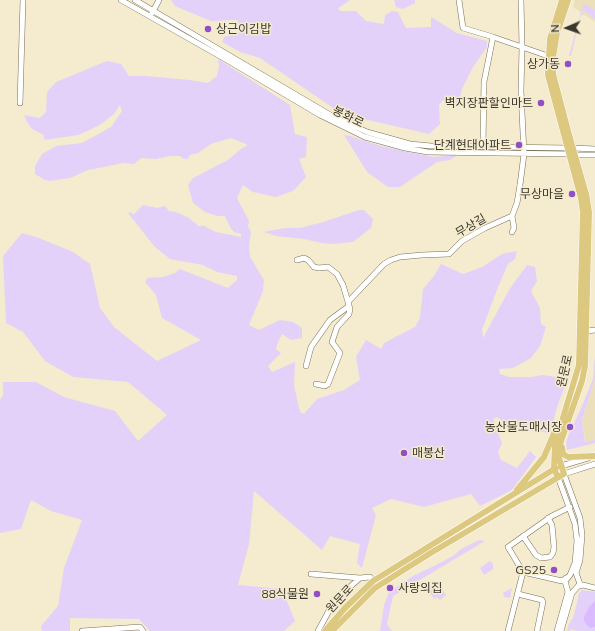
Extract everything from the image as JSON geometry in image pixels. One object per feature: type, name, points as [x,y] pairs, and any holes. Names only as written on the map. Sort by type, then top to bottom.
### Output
[{"type":"main road","name":"원문로","points":[[332,631],[375,588],[561,475],[559,447],[582,381],[585,366],[582,205],[551,57],[550,39],[562,0]]},
{"type":"main road","name":"원문로","points":[[551,57],[568,0]]},
{"type":"main road","name":"원문로","points":[[326,631],[345,608],[373,581],[554,469],[555,444],[580,365],[584,330]]},
{"type":"main road","points":[[512,496],[536,469],[544,457],[576,379]]},
{"type":"main road","points":[[562,437],[561,448],[563,454],[568,457],[595,456]]},
{"type":"main road","points":[[561,466],[554,469],[561,475]]},
{"type":"street","points":[[20,102],[22,0]]},
{"type":"street","name":"봉화로","points":[[121,0],[320,115],[345,129],[365,137],[405,148],[428,152],[524,154],[595,149]]},
{"type":"street","name":"봉화로","points":[[136,0],[349,125],[367,132],[410,144],[450,147],[524,147],[571,151],[595,155]]},
{"type":"street","points":[[150,16],[159,0]]},
{"type":"street","points":[[459,0],[463,28],[493,36],[551,57]]},
{"type":"street","points":[[512,232],[514,228],[512,216],[517,203],[524,154],[521,90],[521,0]]},
{"type":"street","points":[[483,147],[484,82],[493,36]]},
{"type":"street","name":"무상길","points":[[306,366],[311,347],[330,320],[348,304],[384,264],[391,260],[422,255],[449,254],[462,241],[485,228],[512,216]]},
{"type":"street","points":[[297,260],[304,258],[314,267],[328,267],[337,274],[348,304]]},
{"type":"street","name":"무상길","points":[[316,384],[325,386],[328,384],[340,354],[332,342],[337,327],[349,314],[350,309],[348,304]]},
{"type":"street","points":[[584,330],[595,330]]},
{"type":"street","points":[[561,466],[595,456]]},
{"type":"street","points":[[561,475],[595,464]]},
{"type":"street","points":[[557,631],[568,592],[566,581],[575,563],[577,541],[575,524],[561,475]]},
{"type":"street","points":[[561,475],[576,506],[581,525],[582,543],[577,570],[579,584],[572,593],[561,631]]},
{"type":"street","points":[[508,631],[523,572],[508,547],[548,518],[570,507]]},
{"type":"street","points":[[523,536],[536,555],[541,558],[550,557],[554,553],[554,546],[552,525],[548,518]]},
{"type":"street","points":[[523,572],[595,588]]},
{"type":"street","points":[[311,574],[360,578],[370,577],[373,581]]},
{"type":"street","points":[[318,631],[331,607],[343,593],[360,578]]},
{"type":"street","points":[[566,581],[571,590],[579,584]]},
{"type":"street","points":[[518,594],[542,600],[543,602],[536,631]]},
{"type":"street","points":[[82,631],[140,627],[143,631]]},
{"type":"shaded area","points":[[171,0],[350,0],[338,8],[340,11],[356,11],[366,21],[384,24],[385,15],[392,11],[398,12],[406,28],[431,27],[431,17],[457,33],[487,41],[487,47],[473,67],[462,89],[458,105],[443,100],[439,105],[440,124],[429,134],[342,114],[260,58],[240,52],[222,42],[224,37],[238,33],[241,30],[237,20],[211,21],[175,6]]},
{"type":"shaded area","points":[[394,0],[415,0],[415,3],[403,9],[396,7]]},
{"type":"shaded area","points":[[575,0],[595,0],[595,22],[573,7]]},
{"type":"shaded area","points":[[583,4],[595,10],[595,19],[582,9]]},
{"type":"shaded area","points":[[581,12],[585,15],[580,17],[571,56],[569,56]]},
{"type":"shaded area","points":[[218,59],[290,105],[295,134],[307,137],[306,157],[299,159],[306,177],[293,191],[276,197],[253,192],[243,185],[237,198],[249,221],[248,226],[251,232],[249,245],[250,257],[264,280],[263,291],[249,325],[259,330],[280,320],[293,322],[302,328],[302,338],[291,340],[282,334],[276,349],[281,353],[268,366],[272,372],[295,362],[294,386],[300,412],[304,414],[317,399],[344,390],[360,380],[356,357],[366,340],[381,349],[384,343],[415,327],[420,318],[423,289],[434,276],[441,264],[463,274],[482,267],[502,254],[517,251],[515,259],[508,264],[498,287],[482,330],[483,338],[509,290],[527,265],[535,267],[537,281],[531,291],[540,308],[541,324],[546,327],[540,346],[531,358],[513,368],[499,369],[500,374],[509,377],[531,377],[543,375],[568,379],[558,404],[550,433],[515,429],[497,417],[493,419],[502,443],[498,452],[501,460],[517,468],[530,451],[536,457],[512,490],[480,506],[471,494],[424,507],[391,499],[372,508],[376,515],[362,568],[357,563],[360,544],[330,536],[322,550],[254,491],[249,544],[238,585],[282,589],[295,621],[284,631],[150,631],[139,619],[70,618],[70,631],[42,631],[41,626],[58,606],[64,568],[82,520],[51,511],[31,500],[21,529],[0,533],[0,400],[3,395],[3,382],[36,382],[64,397],[115,411],[138,441],[167,415],[128,382],[73,377],[45,361],[23,332],[6,323],[3,256],[22,233],[39,238],[73,252],[90,264],[100,308],[114,327],[157,361],[201,340],[162,318],[156,295],[145,282],[147,278],[163,277],[175,273],[180,269],[228,288],[237,280],[237,276],[217,272],[203,265],[170,259],[154,246],[128,213],[131,212],[133,215],[143,205],[157,208],[165,206],[169,211],[176,212],[189,218],[200,227],[202,225],[216,232],[241,237],[241,234],[234,232],[230,227],[225,216],[217,216],[205,212],[193,203],[188,185],[193,178],[228,160],[242,148],[247,146],[246,144],[231,138],[211,144],[198,153],[190,155],[188,159],[184,159],[180,156],[170,156],[156,159],[141,158],[134,164],[123,163],[88,170],[70,178],[50,181],[45,180],[35,174],[35,166],[42,154],[56,146],[82,143],[111,127],[122,111],[120,105],[114,114],[90,130],[78,135],[44,140],[44,135],[32,129],[24,115],[40,118],[46,112],[47,92],[56,82],[107,61],[121,64],[129,76],[146,76],[208,83],[217,76],[219,66]]},
{"type":"shaded area","points":[[344,135],[381,146],[434,157],[457,155],[450,160],[437,162],[400,187],[388,187],[367,172]]},
{"type":"shaded area","points":[[359,210],[364,210],[373,219],[371,228],[353,242],[333,244],[322,243],[304,239],[276,236],[264,232],[285,228],[300,228]]},
{"type":"shaded area","points":[[595,354],[595,378],[582,421],[585,442],[595,440],[595,443],[567,450],[566,443],[569,434],[593,379]]},
{"type":"shaded area","points":[[595,378],[595,440],[586,443],[582,421]]},
{"type":"shaded area","points":[[479,540],[485,541],[393,596],[387,624],[392,631],[380,631],[384,605],[389,592],[413,576],[453,556],[461,549]]},
{"type":"shaded area","points":[[490,561],[493,564],[493,569],[484,575],[480,568]]},
{"type":"shaded area","points":[[438,583],[446,595],[440,600],[437,597],[435,599],[427,591]]},
{"type":"shaded area","points":[[512,588],[510,598],[504,597],[503,593]]},
{"type":"shaded area","points":[[582,590],[595,592],[595,631],[577,631],[571,629],[570,631],[567,631],[573,618],[578,595]]},
{"type":"shaded area","points":[[595,601],[595,627],[590,628],[584,621],[584,617],[589,607]]},
{"type":"place","name":"상근이김밥","points":[[208,29]]},
{"type":"place","name":"상가동","points":[[568,64]]},
{"type":"place","name":"벽지장판할인마트","points":[[541,103]]},
{"type":"place","name":"단계현대아파트","points":[[519,145]]},
{"type":"place","name":"무상마을","points":[[572,194]]},
{"type":"place","name":"농산물도매시장","points":[[570,427]]},
{"type":"place","name":"매봉산","points":[[404,453]]},
{"type":"place","name":"GS25","points":[[554,570]]},
{"type":"place","name":"사랑의집","points":[[390,588]]},
{"type":"place","name":"88식물원","points":[[317,594]]}]
